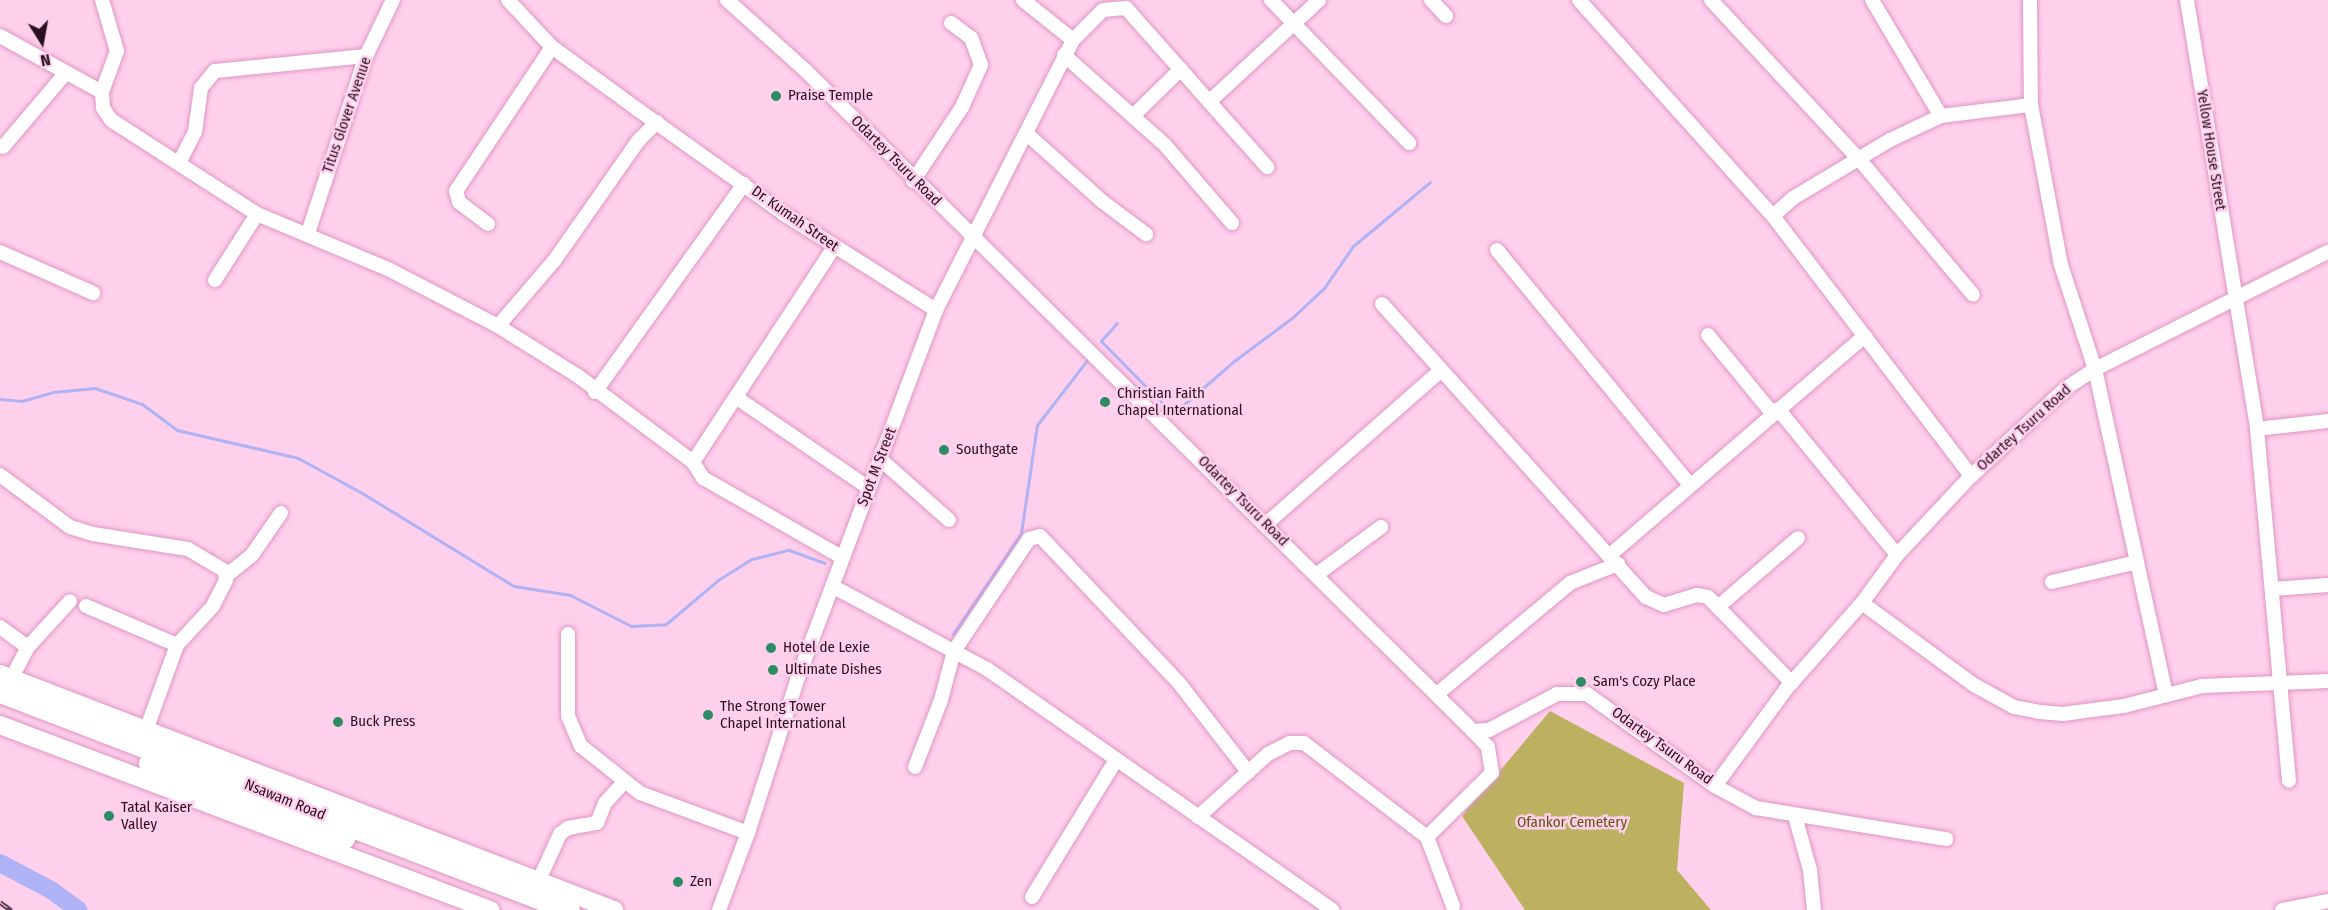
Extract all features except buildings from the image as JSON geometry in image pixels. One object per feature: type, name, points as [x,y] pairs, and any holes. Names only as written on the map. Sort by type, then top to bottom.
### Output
[{"type":"highway","name":"Nsawam Road","points":[[4,682],[569,910]]},
{"type":"highway","name":"Nsawam Road","points":[[0,706],[534,910]]},
{"type":"main road","points":[[4,682],[146,730],[614,910]]},
{"type":"main road","points":[[0,725],[490,910]]},
{"type":"street","points":[[102,0],[117,51],[102,92],[107,116],[257,214],[308,233],[388,269],[498,326],[578,376],[595,392],[674,444],[693,462],[703,478],[843,558]]},
{"type":"street","name":"Titus Glover Avenue","points":[[308,233],[366,56],[393,0]]},
{"type":"street","name":"Dr. Kumah Street","points":[[508,0],[552,47],[834,247],[936,310]]},
{"type":"street","name":"Odartey Tsuru Road","points":[[727,0],[837,102],[913,181],[972,234],[1473,731],[1489,730],[1557,694],[1587,694],[1715,786],[1791,683],[1862,603],[1897,555],[1971,476],[2066,388],[2095,369],[2328,252]]},
{"type":"street","points":[[1023,0],[1073,40]]},
{"type":"street","points":[[1271,0],[1409,143]]},
{"type":"street","points":[[1209,102],[1319,0]]},
{"type":"street","points":[[1431,0],[1446,16]]},
{"type":"street","points":[[1579,0],[1773,216],[1971,476]]},
{"type":"street","points":[[1711,0],[1859,159],[1973,295]]},
{"type":"street","points":[[1872,0],[1941,116]]},
{"type":"street","points":[[2030,0],[2031,105],[2061,265],[2095,369],[2166,695]]},
{"type":"street","name":"Yellow House Street","points":[[2187,0],[2234,300],[2257,429],[2289,781]]},
{"type":"street","name":"Spot M Street","points":[[719,910],[748,833],[832,586],[936,310],[972,234],[1026,133],[1064,55],[1073,40],[1103,10],[1126,8],[1181,69]]},
{"type":"street","points":[[913,181],[962,107],[981,65],[970,38],[951,23]]},
{"type":"street","points":[[0,36],[64,74],[102,92]]},
{"type":"street","points":[[488,224],[459,202],[456,191],[552,47]]},
{"type":"street","points":[[1064,55],[1165,145],[1232,223]]},
{"type":"street","points":[[179,163],[195,132],[201,88],[215,71],[366,56]]},
{"type":"street","points":[[1133,116],[1181,69],[1267,167]]},
{"type":"street","points":[[3,147],[64,74]]},
{"type":"street","points":[[1773,216],[1793,198],[1914,127],[1941,116],[2031,105]]},
{"type":"street","points":[[498,326],[554,261],[638,141],[657,122]]},
{"type":"street","points":[[1026,133],[1103,202],[1146,234]]},
{"type":"street","points":[[595,392],[744,184]]},
{"type":"street","points":[[215,280],[257,214]]},
{"type":"street","points":[[693,462],[834,247]]},
{"type":"street","points":[[1497,250],[1690,485]]},
{"type":"street","points":[[0,252],[93,293]]},
{"type":"street","points":[[1382,304],[1440,371],[1655,603],[1670,604],[1696,595],[1708,597],[1791,683]]},
{"type":"street","points":[[1707,335],[1897,555]]},
{"type":"street","points":[[1437,694],[1570,583],[1614,560],[1690,485],[1865,336]]},
{"type":"street","points":[[1266,524],[1440,371]]},
{"type":"street","points":[[737,398],[869,488]]},
{"type":"street","points":[[2257,429],[2328,421]]},
{"type":"street","points":[[880,459],[949,520]]},
{"type":"street","points":[[0,475],[70,527],[93,534],[188,549],[213,562],[226,576]]},
{"type":"street","points":[[146,730],[177,645],[206,618],[226,576],[252,555],[281,513]]},
{"type":"street","points":[[1316,575],[1381,527]]},
{"type":"street","points":[[915,767],[940,700],[954,651],[1029,539],[1040,536],[1179,683],[1248,772]]},
{"type":"street","points":[[1719,606],[1798,538]]},
{"type":"street","points":[[2052,582],[2137,562]]},
{"type":"street","points":[[2272,589],[2328,585]]},
{"type":"street","points":[[832,586],[987,669],[1332,910]]},
{"type":"street","points":[[4,682],[28,647],[70,601]]},
{"type":"street","points":[[1862,603],[1974,685],[2014,707],[2063,714],[2124,706],[2202,686],[2328,681]]},
{"type":"street","points":[[86,606],[177,645]]},
{"type":"street","points":[[0,627],[28,647]]},
{"type":"street","points":[[568,634],[568,716],[572,732],[580,746],[624,782],[661,802],[748,833]]},
{"type":"street","points":[[1427,837],[1492,773],[1488,747],[1473,731]]},
{"type":"street","points":[[1198,817],[1268,753],[1290,743],[1304,743],[1427,837],[1453,906]]},
{"type":"street","points":[[1032,897],[1116,760]]},
{"type":"street","points":[[539,880],[560,834],[568,828],[597,823],[605,804],[624,782]]},
{"type":"street","points":[[1715,786],[1744,804],[1796,816],[1946,840]]},
{"type":"street","points":[[1796,816],[1810,870],[1814,910]]},
{"type":"street","points":[[2282,910],[2328,901]]},
{"type":"green space","name":"Ofankor Cemetery","points":[[1550,711],[1684,783],[1677,870],[1711,910],[1525,910],[1462,816]]},
{"type":"waterway","points":[[1117,323],[1101,341],[1173,414],[1234,361],[1293,317],[1324,288],[1353,246],[1430,182]]},
{"type":"waterway","points":[[953,634],[1021,533],[1037,425],[1088,359]]},
{"type":"waterway","points":[[0,399],[22,401],[53,392],[95,388],[142,404],[177,430],[298,458],[362,493],[514,586],[570,595],[631,626],[666,624],[718,580],[752,559],[789,550],[825,563]]},
{"type":"waterway","points":[[0,863],[51,890],[79,910]]},
{"type":"railway","points":[[0,902],[11,910]]},
{"type":"place","name":"Praise Temple","points":[[776,96]]},
{"type":"place","name":"Christian Faith Chapel International","points":[[1105,402]]},
{"type":"place","name":"Southgate","points":[[944,450]]},
{"type":"place","name":"Hotel de Lexie","points":[[771,648]]},
{"type":"place","name":"Ultimate Dishes","points":[[773,670]]},
{"type":"place","name":"Sam's Cozy Place","points":[[1581,682]]},
{"type":"place","name":"The Strong Tower Chapel International","points":[[708,715]]},
{"type":"place","name":"Buck Press","points":[[338,722]]},
{"type":"place","name":"Tatal Kaiser Valley","points":[[109,816]]},
{"type":"place","name":"Zen","points":[[678,882]]}]
